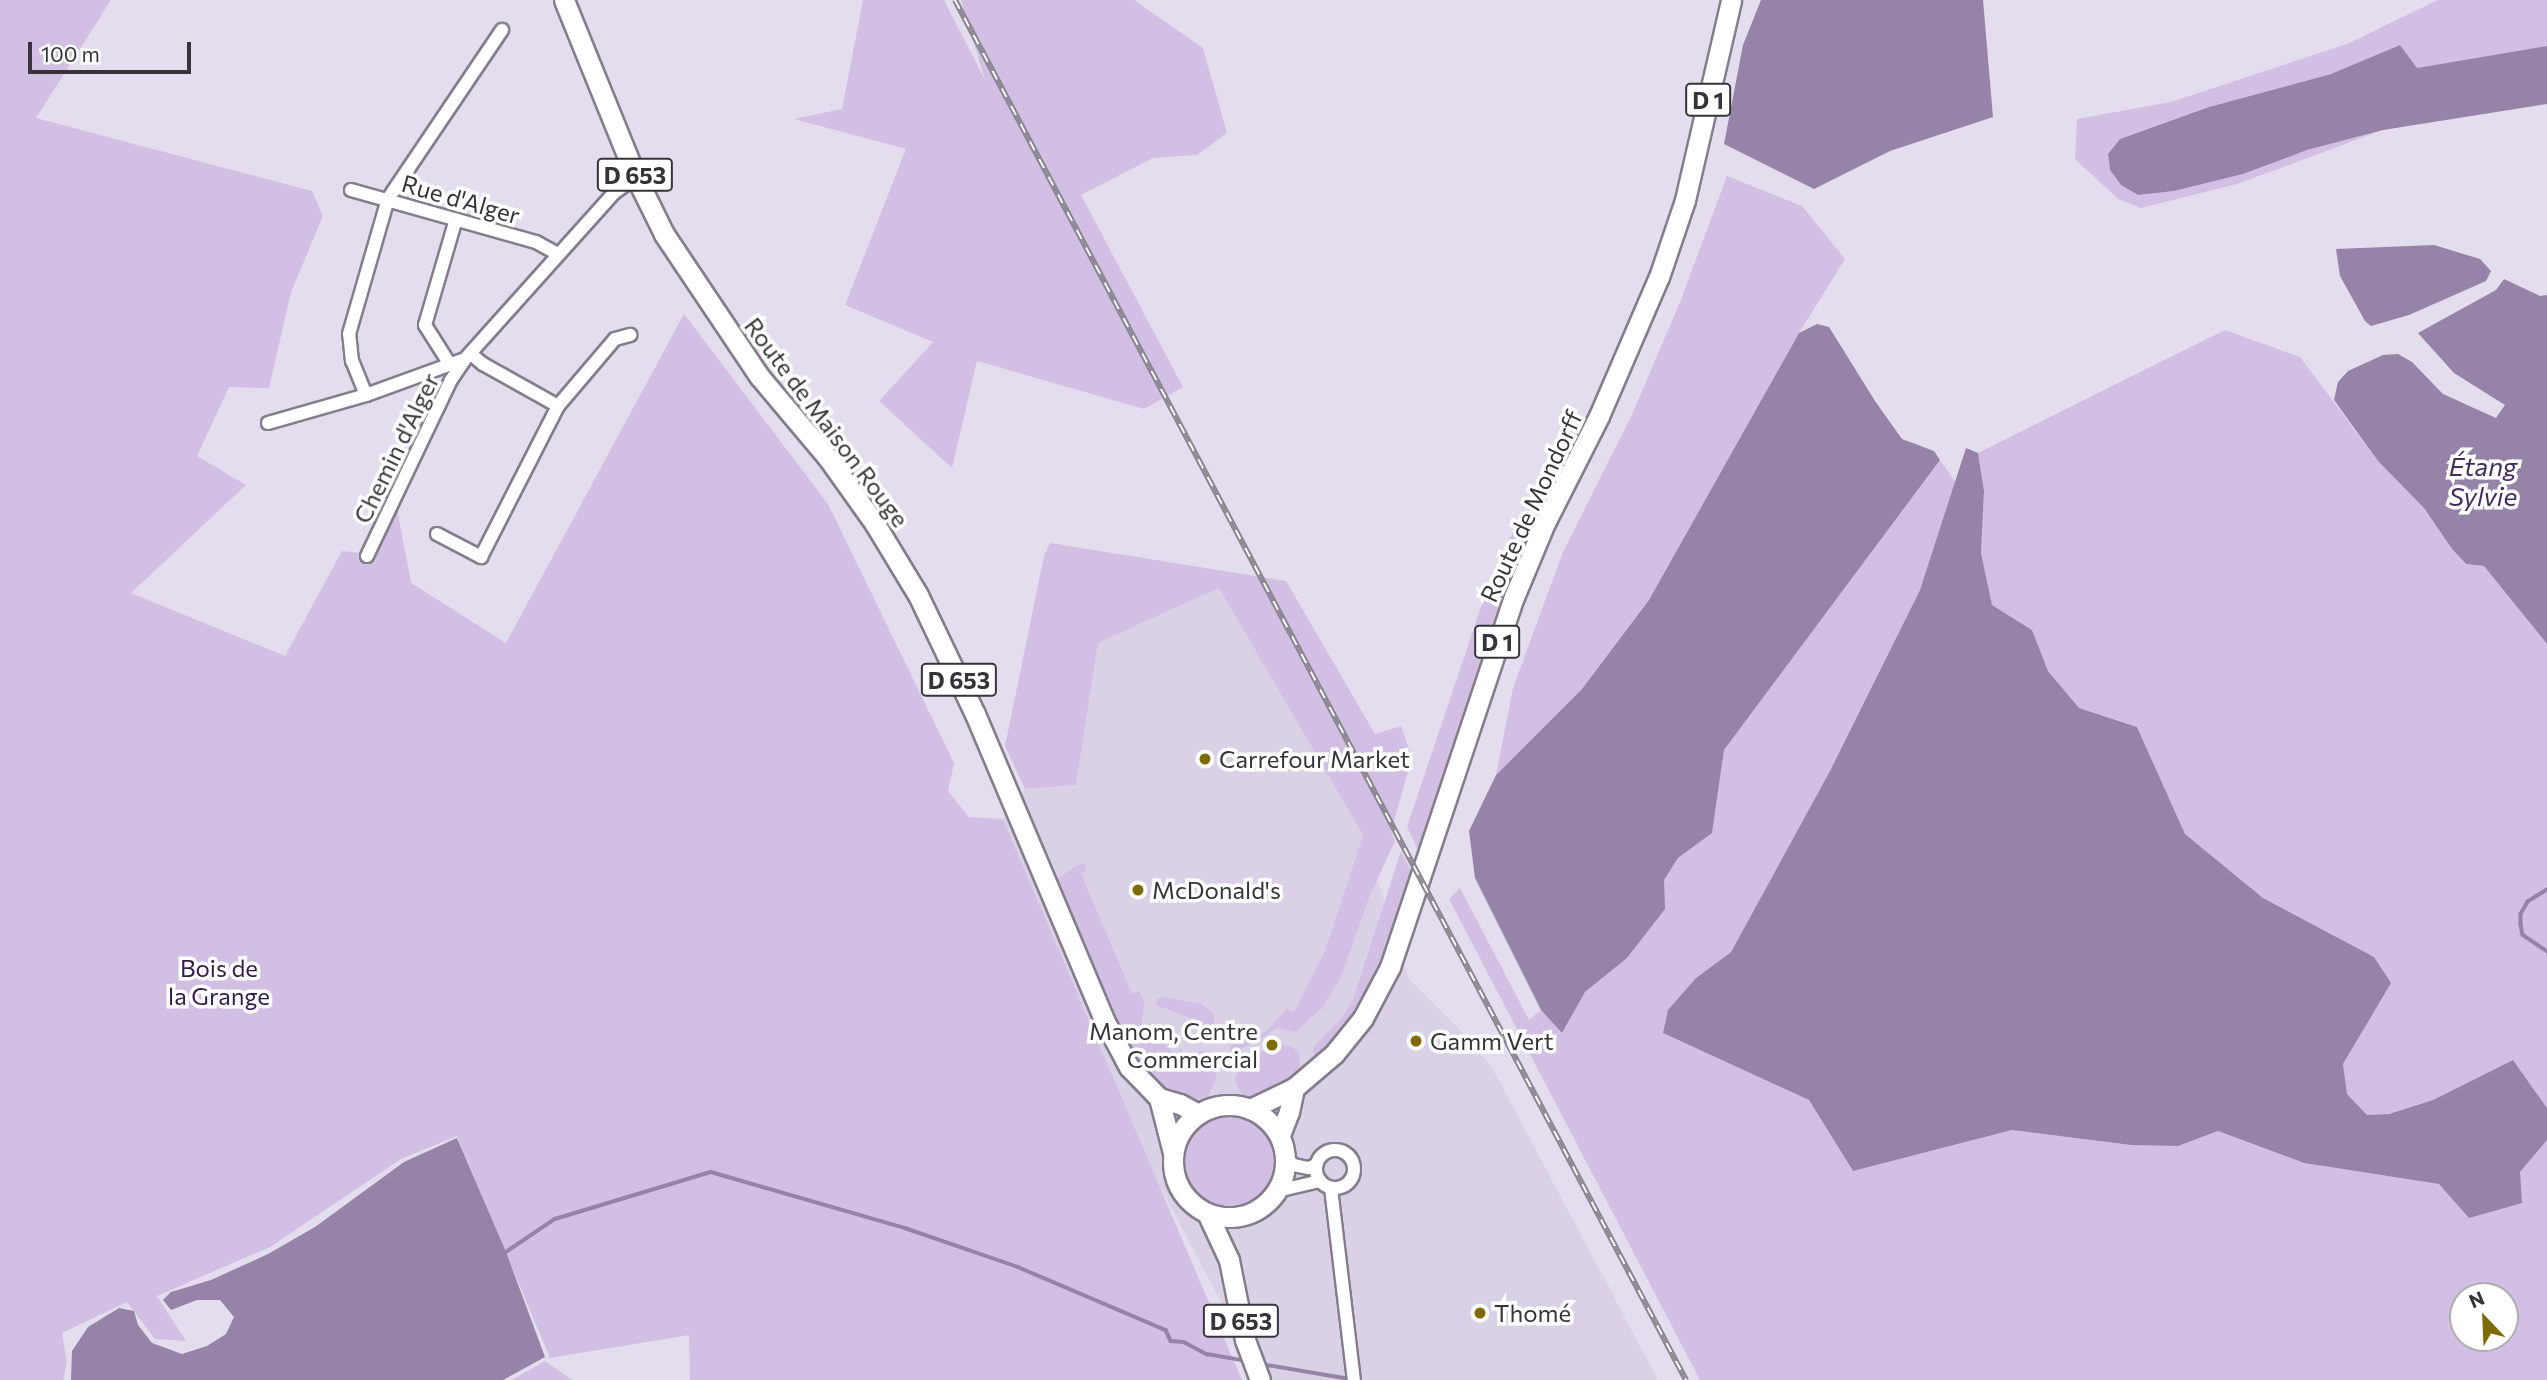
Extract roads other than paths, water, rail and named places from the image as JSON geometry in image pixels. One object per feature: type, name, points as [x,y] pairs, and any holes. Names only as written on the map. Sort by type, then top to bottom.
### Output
[{"type":"main road","name":"Route de Maison Rouge","points":[[564,0],[636,177],[664,234],[759,376],[828,458],[875,524],[918,595],[975,714],[1104,1020],[1129,1067],[1159,1098]]},
{"type":"main road","name":"Route de Mondorff","points":[[1294,1088],[1334,1054],[1363,1018],[1390,967],[1514,597],[1545,523],[1605,404],[1659,277],[1685,200],[1731,0]]},
{"type":"main road","points":[[1280,1135],[1294,1088]]},
{"type":"main road","name":"D 1","points":[[1250,1108],[1294,1088]]},
{"type":"main road","points":[[1159,1098],[1180,1104],[1198,1114]]},
{"type":"main road","points":[[1159,1098],[1180,1189],[1196,1207],[1207,1213],[1239,1217],[1261,1208],[1277,1191],[1284,1175],[1286,1157],[1280,1135],[1272,1124],[1250,1108],[1224,1105],[1198,1114],[1178,1138],[1173,1153]]},
{"type":"main road","points":[[1207,1213],[1229,1260]]},
{"type":"main road","points":[[1229,1260],[1239,1217]]},
{"type":"main road","name":"D 653","points":[[1229,1260],[1245,1340],[1260,1380]]},
{"type":"street","points":[[366,395],[352,360],[349,334],[388,199],[502,30]]},
{"type":"street","points":[[268,423],[366,395],[468,356],[614,193],[636,177]]},
{"type":"street","name":"Rue d'Alger","points":[[351,190],[536,242],[558,254]]},
{"type":"street","points":[[449,363],[425,325],[456,219]]},
{"type":"street","points":[[437,534],[481,557],[558,405],[615,339],[630,335]]},
{"type":"street","points":[[468,356],[558,405]]},
{"type":"street","name":"Chemin d'Alger","points":[[368,556],[445,392],[468,356]]},
{"type":"street","points":[[1277,1191],[1326,1185],[1342,1187],[1350,1181],[1353,1171],[1352,1161],[1343,1153],[1332,1151],[1322,1155],[1317,1165],[1309,1168],[1293,1165],[1286,1157]]},
{"type":"street","points":[[1317,1165],[1326,1185],[1354,1380]]},
{"type":"water","points":[[1761,0],[1983,0],[1993,117],[1890,151],[1814,189],[1724,144],[1743,45]]},
{"type":"water","points":[[2400,45],[2417,68],[2547,46],[2547,104],[2383,130],[2307,150],[2243,174],[2174,191],[2138,195],[2121,185],[2110,170],[2108,154],[2120,139],[2209,107],[2331,74]]},
{"type":"water","points":[[2434,245],[2480,259],[2491,271],[2486,281],[2409,315],[2371,326],[2365,321],[2340,276],[2336,249]]},
{"type":"water","name":"Étang Sylvie","points":[[2504,279],[2540,296],[2547,295],[2547,644],[2484,566],[2466,564],[2452,549],[2424,508],[2378,461],[2334,400],[2338,382],[2348,371],[2383,355],[2398,354],[2412,362],[2443,394],[2496,418],[2505,405],[2454,373],[2418,333],[2496,290]]},
{"type":"water","points":[[1817,324],[1829,327],[1902,439],[1934,451],[1940,460],[1724,750],[1712,833],[1678,858],[1664,880],[1665,909],[1627,958],[1585,992],[1562,1033],[1541,1010],[1475,878],[1469,831],[1496,775],[1582,689],[1649,600],[1799,333]]},
{"type":"water","points":[[1966,448],[1978,453],[1984,491],[1981,553],[1992,605],[2032,630],[2048,671],[2079,708],[2137,727],[2185,834],[2263,898],[2374,957],[2391,983],[2343,1064],[2347,1094],[2367,1115],[2389,1114],[2433,1100],[2513,1060],[2547,1108],[2547,1140],[2520,1172],[2522,1203],[2469,1218],[2439,1184],[2304,1163],[2218,1131],[2178,1146],[2131,1145],[2012,1130],[1853,1171],[1809,1100],[1663,1033],[1668,1010],[1696,978],[1731,952],[1830,771],[1920,590]]},
{"type":"water","points":[[457,1138],[506,1252],[545,1357],[503,1380],[71,1380],[72,1351],[88,1327],[119,1308],[134,1311],[138,1325],[152,1343],[182,1354],[207,1346],[226,1334],[234,1317],[220,1300],[197,1300],[171,1310],[163,1300],[171,1292],[211,1280],[268,1254],[315,1227],[404,1162]]},
{"type":"waterway","points":[[2547,890],[2528,902],[2521,914],[2523,935],[2547,951]]},
{"type":"waterway","points":[[506,1252],[555,1219],[711,1172],[905,1228],[1018,1267],[1166,1330],[1171,1341],[1184,1342],[1207,1354],[1247,1361]]},
{"type":"waterway","points":[[1261,1364],[1350,1379]]},
{"type":"railway","points":[[955,0],[1686,1380]]},
{"type":"place","name":"Carrefour Market","points":[[1205,759]]},
{"type":"place","name":"McDonald's","points":[[1138,890]]},
{"type":"place","name":"Gamm Vert","points":[[1416,1041]]},
{"type":"place","name":"Manom, Centre Commercial","points":[[1272,1045]]},
{"type":"place","name":"Thomé","points":[[1480,1313]]},
{"type":"park label","name":"Bois de la Grange","points":[[219,982]]}]
